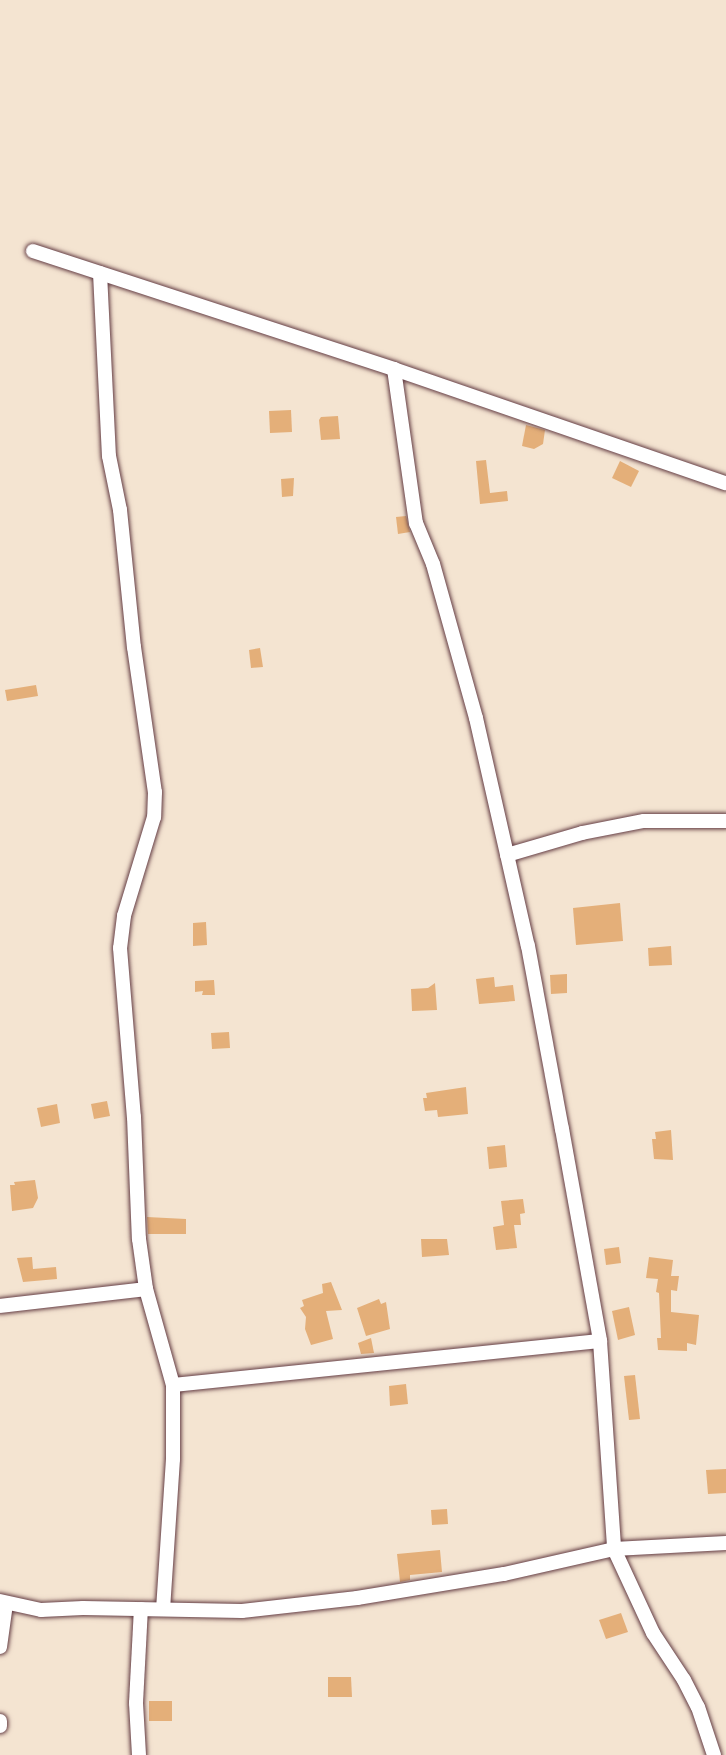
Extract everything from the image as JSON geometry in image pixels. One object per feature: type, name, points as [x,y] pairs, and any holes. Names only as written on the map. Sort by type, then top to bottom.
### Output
[{"type":"street","points":[[33,251],[394,369],[726,483]]},
{"type":"street","points":[[100,273],[109,456],[120,510],[134,646],[155,792],[154,818],[124,916],[120,948],[134,1117],[139,1239],[146,1289],[173,1385],[173,1459],[163,1609]]},
{"type":"street","points":[[394,369],[416,523],[433,564],[476,718],[528,946],[600,1341],[614,1549],[653,1633],[684,1680],[698,1707],[714,1755]]},
{"type":"street","points":[[507,855],[582,833],[644,821],[726,822]]},
{"type":"street","points":[[0,1306],[146,1289]]},
{"type":"street","points":[[173,1385],[600,1341]]},
{"type":"street","points":[[0,1647],[3,1602],[41,1610],[242,1611],[357,1598],[504,1574],[614,1549],[726,1543]]},
{"type":"street","points":[[139,1755],[136,1703],[141,1609]]},
{"type":"street","points":[[0,1721],[0,1726]]},
{"type":"building","points":[[291,410],[292,432],[270,433],[269,411]]},
{"type":"building","points":[[338,416],[340,439],[321,440],[319,420],[321,417]]},
{"type":"building","points":[[526,425],[545,430],[543,444],[534,449],[522,446]]},
{"type":"building","points":[[486,460],[490,493],[507,491],[508,501],[480,504],[476,461]]},
{"type":"building","points":[[620,461],[639,471],[631,487],[612,478]]},
{"type":"building","points":[[294,478],[293,496],[282,497],[281,479]]},
{"type":"building","points":[[406,516],[410,532],[398,534],[396,517]]},
{"type":"building","points":[[260,648],[263,667],[251,668],[249,650]]},
{"type":"building","points":[[36,685],[38,696],[7,701],[5,690]]},
{"type":"building","points":[[620,903],[623,941],[576,945],[573,908]]},
{"type":"building","points":[[206,922],[207,945],[193,946],[193,923]]},
{"type":"building","points":[[671,946],[672,965],[649,966],[648,948]]},
{"type":"building","points":[[567,974],[567,993],[551,994],[550,975]]},
{"type":"building","points":[[494,977],[495,987],[513,985],[515,1001],[479,1004],[476,979]]},
{"type":"building","points":[[214,980],[215,995],[202,995],[203,991],[195,992],[195,981]]},
{"type":"building","points":[[435,983],[437,1010],[412,1011],[411,989],[428,988]]},
{"type":"building","points":[[229,1032],[230,1048],[212,1049],[211,1033]]},
{"type":"building","points":[[466,1087],[468,1114],[438,1117],[437,1110],[425,1111],[423,1098],[427,1098],[426,1093]]},
{"type":"building","points":[[107,1101],[110,1116],[94,1119],[91,1104]]},
{"type":"building","points":[[57,1104],[60,1123],[41,1127],[37,1108]]},
{"type":"building","points":[[671,1130],[673,1160],[654,1159],[652,1139],[656,1139],[655,1132]]},
{"type":"building","points":[[505,1145],[507,1167],[489,1169],[487,1147]]},
{"type":"building","points":[[35,1180],[38,1198],[33,1208],[12,1211],[10,1185],[15,1185],[14,1182]]},
{"type":"building","points":[[523,1199],[525,1213],[520,1214],[521,1225],[514,1225],[517,1248],[496,1250],[493,1227],[504,1225],[501,1201]]},
{"type":"building","points":[[147,1217],[186,1219],[186,1234],[148,1234]]},
{"type":"building","points":[[421,1239],[447,1239],[449,1255],[422,1257]]},
{"type":"building","points":[[619,1247],[621,1263],[606,1265],[604,1249]]},
{"type":"building","points":[[32,1257],[33,1269],[56,1267],[57,1279],[23,1282],[17,1258]]},
{"type":"building","points":[[649,1257],[673,1260],[671,1276],[679,1276],[677,1291],[671,1290],[671,1312],[699,1315],[696,1345],[687,1343],[687,1351],[658,1350],[657,1338],[661,1338],[659,1293],[656,1292],[658,1279],[646,1278]]},
{"type":"building","points":[[331,1282],[342,1310],[326,1311],[333,1339],[311,1345],[305,1329],[306,1317],[300,1308],[304,1306],[302,1300],[323,1293],[322,1284]]},
{"type":"building","points":[[379,1299],[381,1304],[386,1302],[390,1329],[366,1336],[357,1308]]},
{"type":"building","points":[[629,1307],[635,1335],[618,1340],[612,1311]]},
{"type":"building","points":[[371,1338],[374,1353],[361,1354],[358,1343]]},
{"type":"building","points":[[635,1375],[640,1419],[629,1420],[624,1376]]},
{"type":"building","points":[[406,1384],[408,1404],[390,1406],[389,1386]]},
{"type":"building","points":[[726,1469],[726,1493],[708,1494],[706,1470]]},
{"type":"building","points":[[447,1509],[448,1524],[432,1525],[431,1510]]},
{"type":"building","points":[[440,1550],[442,1572],[410,1575],[410,1580],[400,1582],[397,1554]]},
{"type":"building","points":[[621,1613],[628,1632],[606,1639],[599,1620]]},
{"type":"building","points":[[328,1677],[351,1677],[352,1697],[328,1697]]},
{"type":"building","points":[[149,1701],[172,1701],[172,1721],[149,1721]]}]
